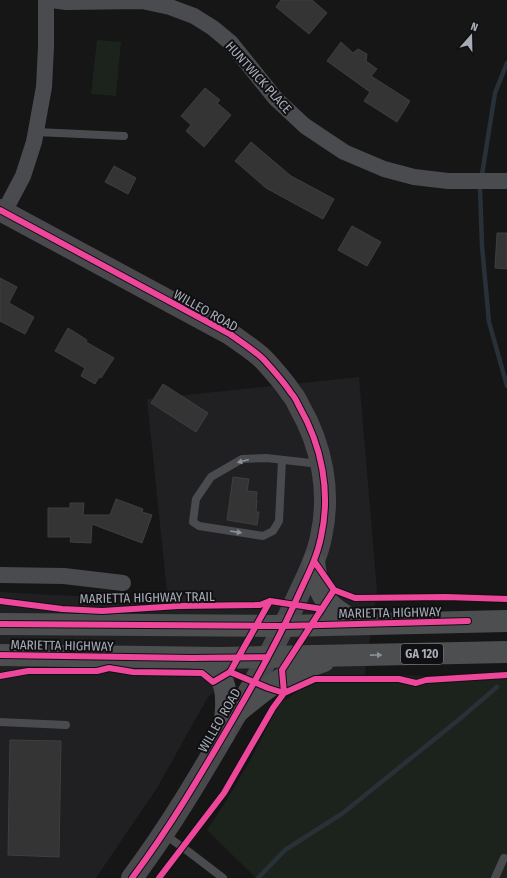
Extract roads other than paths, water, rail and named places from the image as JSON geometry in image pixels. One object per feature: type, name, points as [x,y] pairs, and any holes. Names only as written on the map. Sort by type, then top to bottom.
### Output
[{"type":"highway","points":[[314,561],[320,591],[326,601],[341,614],[359,624]]},
{"type":"highway","name":"MARIETTA HIGHWAY","points":[[0,624],[284,626],[507,620]]},
{"type":"highway","name":"MARIETTA HIGHWAY","points":[[0,655],[192,658],[506,652]]},
{"type":"highway","points":[[236,714],[279,680],[337,656]]},
{"type":"highway","points":[[192,658],[203,661],[214,668],[224,684],[226,691],[226,714],[223,736]]},
{"type":"street","points":[[2,211],[23,176],[34,142],[44,87],[46,0]]},
{"type":"street","name":"HUNTWICK PLACE","points":[[52,0],[66,2],[142,1],[170,7],[194,16],[213,28],[231,44],[276,99],[305,126],[344,152],[384,169],[414,177],[448,181],[507,181]]},
{"type":"street","name":"WILLEO ROAD","points":[[2,211],[230,334],[264,360],[292,393],[307,419],[318,447],[324,477],[325,505],[321,537],[314,561],[284,626],[236,714],[180,808],[132,878]]},
{"type":"street","points":[[0,575],[64,576],[123,583]]},
{"type":"lane","points":[[36,132],[124,136]]},
{"type":"lane","points":[[282,460],[279,521],[273,531],[263,536],[199,526],[193,522],[196,499],[211,478],[242,459],[266,458],[321,464]]},
{"type":"lane","points":[[0,722],[66,725]]},
{"type":"lane","points":[[163,834],[190,852],[223,878]]},
{"type":"lane","points":[[496,878],[504,858]]},
{"type":"waterway","points":[[507,63],[495,93],[480,187],[482,246],[489,322],[507,386]]},
{"type":"waterway","points":[[258,878],[285,850],[343,813],[497,687]]}]
